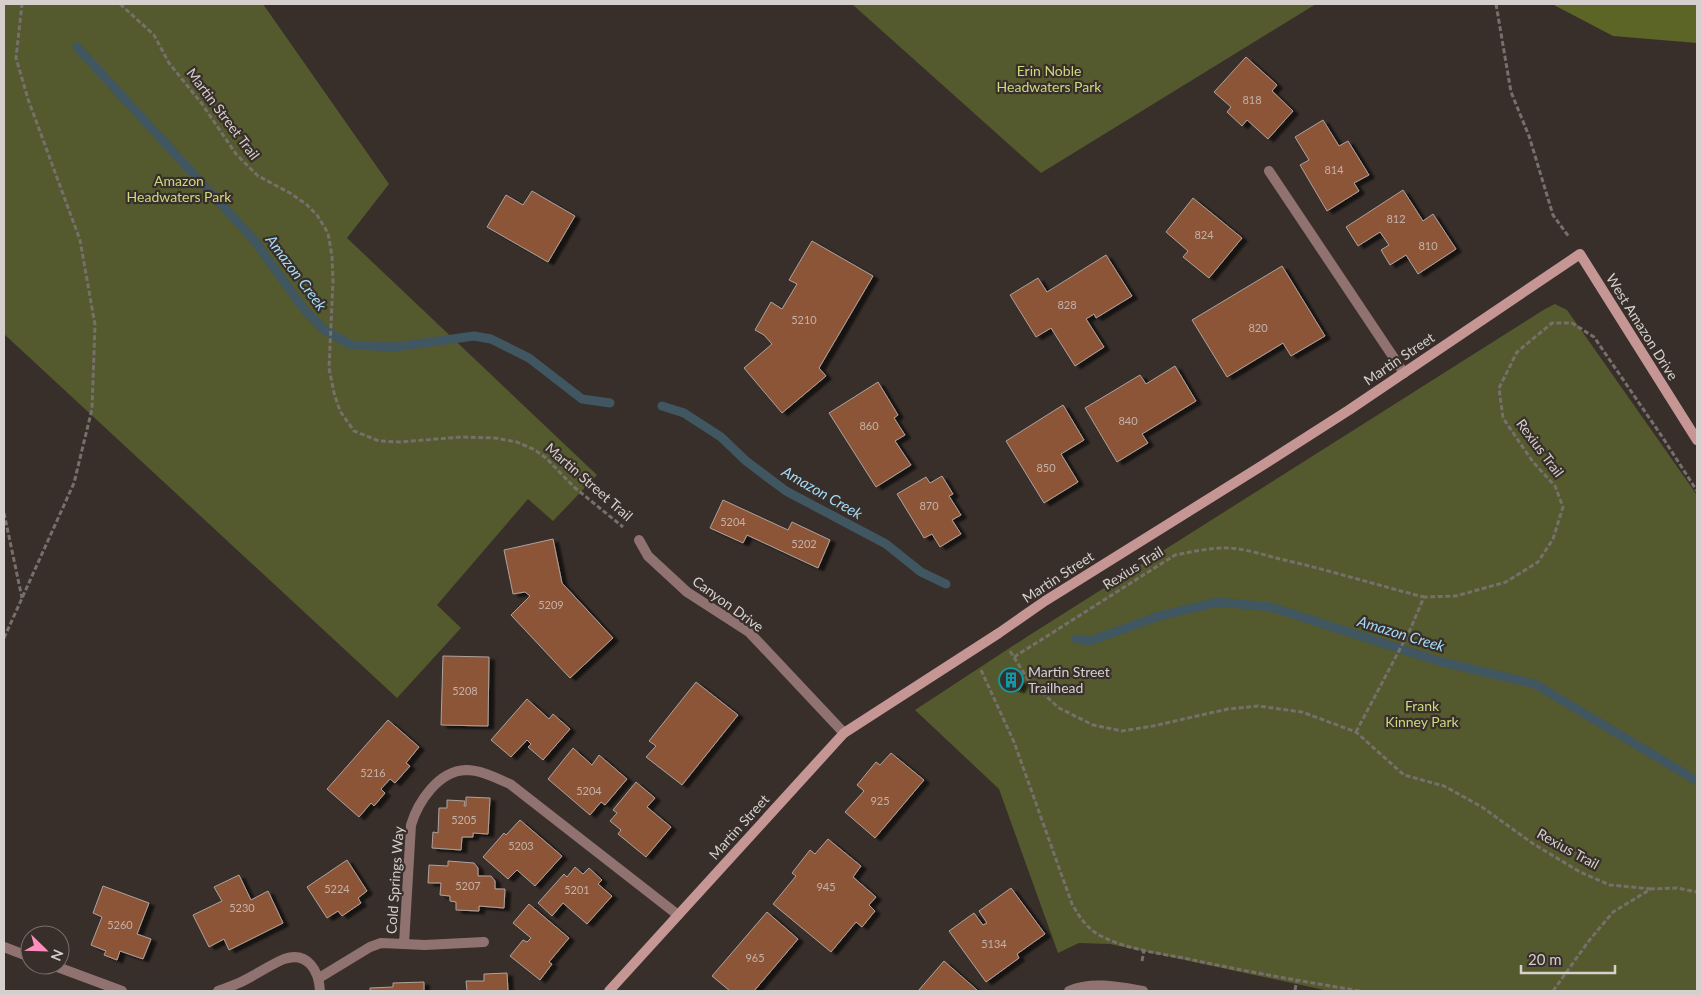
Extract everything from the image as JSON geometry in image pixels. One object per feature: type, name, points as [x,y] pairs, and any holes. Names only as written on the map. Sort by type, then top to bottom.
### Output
[{"type":"street","points":[[1268,171],[1404,373]]},
{"type":"street","name":"Martin Street","points":[[609,991],[844,733],[1045,601],[1263,465],[1404,373],[1580,254]]},
{"type":"street","name":"West Amazon Drive","points":[[1580,254],[1697,440]]},
{"type":"street","name":"Canyon Drive","points":[[639,540],[648,556],[687,592],[749,632],[844,733]]},
{"type":"street","name":"Cold Springs Way","points":[[319,978],[370,947],[381,943],[404,944],[410,825],[422,800],[442,779],[465,770],[489,775],[510,784],[678,915]]},
{"type":"street","points":[[404,944],[425,945],[484,942]]},
{"type":"street","points":[[4,947],[20,953]]},
{"type":"street","points":[[218,991],[242,982],[284,959],[294,957],[303,959],[311,964],[319,978],[320,991]]},
{"type":"street","points":[[70,972],[122,991]]},
{"type":"street","points":[[1069,991],[1076,988],[1102,985],[1143,991]]},
{"type":"path","points":[[4,638],[74,483],[92,409],[95,325],[80,240],[28,99],[16,58],[22,4]]},
{"type":"path","name":"Martin Street Trail","points":[[120,4],[154,35],[169,63],[202,104],[236,154],[258,176],[306,204],[317,215],[328,233],[332,256],[332,313],[329,368],[340,411],[354,431],[378,441],[400,442],[462,437],[495,438],[517,442],[535,450],[546,458],[587,498],[639,540]]},
{"type":"path","points":[[1496,4],[1511,92],[1529,136],[1553,215],[1580,254]]},
{"type":"path","name":"Rexius Trail","points":[[1014,658],[1175,555],[1202,550],[1221,548],[1244,550],[1322,568],[1424,597],[1456,596],[1506,582],[1538,562],[1553,539],[1562,507],[1555,486],[1533,462],[1503,418],[1499,388],[1517,352],[1552,323],[1572,323],[1594,337],[1697,491]]},
{"type":"path","points":[[4,514],[22,599]]},
{"type":"path","points":[[1356,732],[1410,630],[1424,597]]},
{"type":"path","name":"Rexius Trail","points":[[999,633],[1029,680],[1059,708],[1093,725],[1122,731],[1154,726],[1228,709],[1258,706],[1302,712],[1356,732],[1404,776],[1444,786],[1482,807],[1532,843],[1580,872],[1610,884],[1651,889],[1677,888],[1697,892]]},
{"type":"path","points":[[981,669],[1014,742],[1072,904],[1078,916],[1087,927],[1112,941],[1144,950],[1360,991]]},
{"type":"path","name":"Rexius Trail","points":[[1553,991],[1588,942],[1613,912],[1651,889]]},
{"type":"path","points":[[1142,961],[1144,950]]},
{"type":"path","points":[[1295,990],[1297,980]]},
{"type":"green space","name":"Amazon Headwaters Park","points":[[4,4],[263,4],[389,184],[347,238],[597,475],[553,521],[528,499],[437,605],[461,628],[397,698],[4,334]]},
{"type":"green space","name":"Erin Noble Headwaters Park","points":[[852,4],[1316,4],[1041,173]]},
{"type":"green space","points":[[1552,4],[1697,4],[1697,43],[1613,36]]},
{"type":"green space","name":"Frank Kinney Park","points":[[1555,304],[1567,310],[1697,495],[1697,991],[1329,991],[1110,944],[1079,943],[1058,953],[999,789],[915,710],[1025,638]]},
{"type":"building","points":[[1246,57],[1277,85],[1272,91],[1293,111],[1268,139],[1247,120],[1242,126],[1227,112],[1231,107],[1214,92]]},
{"type":"building","points":[[1323,120],[1339,146],[1348,141],[1369,175],[1354,183],[1359,191],[1327,211],[1300,165],[1309,160],[1295,137]]},
{"type":"building","points":[[1403,190],[1423,221],[1433,214],[1456,249],[1418,274],[1406,255],[1390,265],[1381,250],[1389,245],[1380,232],[1358,246],[1346,227]]},
{"type":"building","points":[[532,191],[575,216],[548,262],[487,227],[506,195],[523,205]]},
{"type":"building","points":[[1193,198],[1242,238],[1209,278],[1183,257],[1188,251],[1166,232]]},
{"type":"building","points":[[812,241],[873,276],[819,368],[826,376],[782,413],[744,368],[772,344],[764,335],[755,330],[771,302],[782,309],[797,284],[789,280]]},
{"type":"building","points":[[1106,255],[1132,296],[1096,318],[1094,314],[1086,319],[1104,347],[1075,366],[1051,328],[1036,337],[1010,295],[1038,278],[1047,292]]},
{"type":"building","points":[[1282,266],[1325,336],[1291,356],[1283,343],[1227,377],[1192,320]]},
{"type":"building","points":[[1175,366],[1196,401],[1142,434],[1148,443],[1117,462],[1085,408],[1140,375],[1146,384]]},
{"type":"building","points":[[878,382],[898,415],[894,418],[905,435],[895,441],[911,465],[876,487],[829,413]]},
{"type":"building","points":[[1063,405],[1084,440],[1061,454],[1078,482],[1044,503],[1006,441]]},
{"type":"building","points":[[942,476],[953,494],[949,496],[961,515],[952,520],[961,534],[940,547],[932,534],[924,538],[897,494],[926,477],[930,483]]},
{"type":"building","points":[[723,500],[788,530],[792,522],[830,540],[818,568],[747,535],[743,543],[710,528]]},
{"type":"building","points":[[553,539],[562,583],[613,638],[570,678],[511,615],[530,596],[525,592],[513,594],[504,550]]},
{"type":"building","points":[[443,656],[489,657],[488,726],[441,725]]},
{"type":"building","name":"Martin Street Trailhead","points":[[1010,672],[1014,678],[1023,682],[1019,690],[1006,685],[1002,678]]},
{"type":"building","points":[[696,682],[738,715],[682,785],[646,757],[656,746],[649,741]]},
{"type":"building","points":[[527,699],[549,719],[553,714],[570,729],[543,760],[528,747],[531,744],[527,740],[511,757],[491,740]]},
{"type":"building","points":[[388,720],[419,747],[406,763],[410,766],[395,783],[390,779],[381,789],[385,793],[374,806],[371,803],[359,817],[327,789]]},
{"type":"building","points":[[573,748],[592,765],[599,755],[627,779],[605,805],[601,802],[590,815],[548,779]]},
{"type":"building","points":[[891,753],[924,780],[875,838],[845,812],[864,791],[857,785],[876,762],[880,765]]},
{"type":"building","points":[[636,782],[655,798],[647,807],[671,827],[646,857],[618,834],[621,830],[610,821],[617,813],[613,810]]},
{"type":"building","points":[[466,797],[490,798],[488,834],[473,833],[473,837],[462,837],[461,850],[432,848],[433,832],[438,833],[439,808],[447,808],[447,800],[465,801],[464,806],[466,806]]},
{"type":"building","points":[[520,820],[562,856],[535,886],[517,870],[508,879],[483,857],[504,833],[506,835]]},
{"type":"building","points":[[828,839],[861,866],[853,877],[876,897],[869,905],[875,911],[862,927],[856,922],[831,952],[773,904],[796,876],[792,873],[810,850],[815,854]]},
{"type":"building","points":[[347,860],[367,891],[358,898],[361,903],[342,916],[338,911],[327,918],[307,887]]},
{"type":"building","points":[[448,861],[474,863],[478,868],[478,876],[491,876],[495,881],[495,889],[505,889],[504,908],[479,906],[479,911],[456,910],[456,902],[450,901],[450,896],[440,895],[441,883],[428,883],[429,865],[448,866]]},
{"type":"building","points":[[575,867],[583,874],[589,868],[602,880],[598,884],[612,896],[587,924],[563,903],[552,916],[538,903],[564,874],[567,877]]},
{"type":"building","points":[[239,875],[251,900],[268,891],[283,923],[229,950],[224,939],[209,947],[193,915],[222,901],[214,887]]},
{"type":"building","points":[[103,886],[149,903],[137,934],[151,939],[143,959],[120,951],[117,960],[104,955],[106,951],[91,945],[102,917],[93,913]]},
{"type":"building","points":[[1011,888],[1045,934],[1017,954],[1019,958],[986,982],[949,931],[974,913],[983,925],[987,923],[979,911]]},
{"type":"building","points":[[529,904],[569,938],[549,962],[552,964],[540,980],[510,956],[523,940],[527,942],[531,938],[513,923]]},
{"type":"building","points":[[767,912],[798,939],[754,991],[730,991],[712,976]]},
{"type":"building","points":[[944,961],[977,990],[918,991]]},
{"type":"building","points":[[507,973],[508,991],[467,991],[466,981],[484,981],[484,974]]},
{"type":"building","points":[[424,982],[424,991],[370,991],[370,988],[393,987],[393,983]]},
{"type":"waterway","name":"Amazon Creek","points":[[77,47],[254,240],[303,308],[323,329],[351,345],[395,347],[474,336],[491,339],[529,358],[582,399],[610,403]]},
{"type":"waterway","name":"Amazon Creek","points":[[662,406],[684,413],[721,437],[746,461],[786,491],[886,544],[921,572],[946,584]]},
{"type":"waterway","name":"Amazon Creek","points":[[1076,639],[1090,641],[1159,616],[1218,602],[1271,607],[1438,661],[1535,684],[1697,781]]},
{"type":"place","name":"Martin Street Trailhead","points":[[1011,680]]}]
